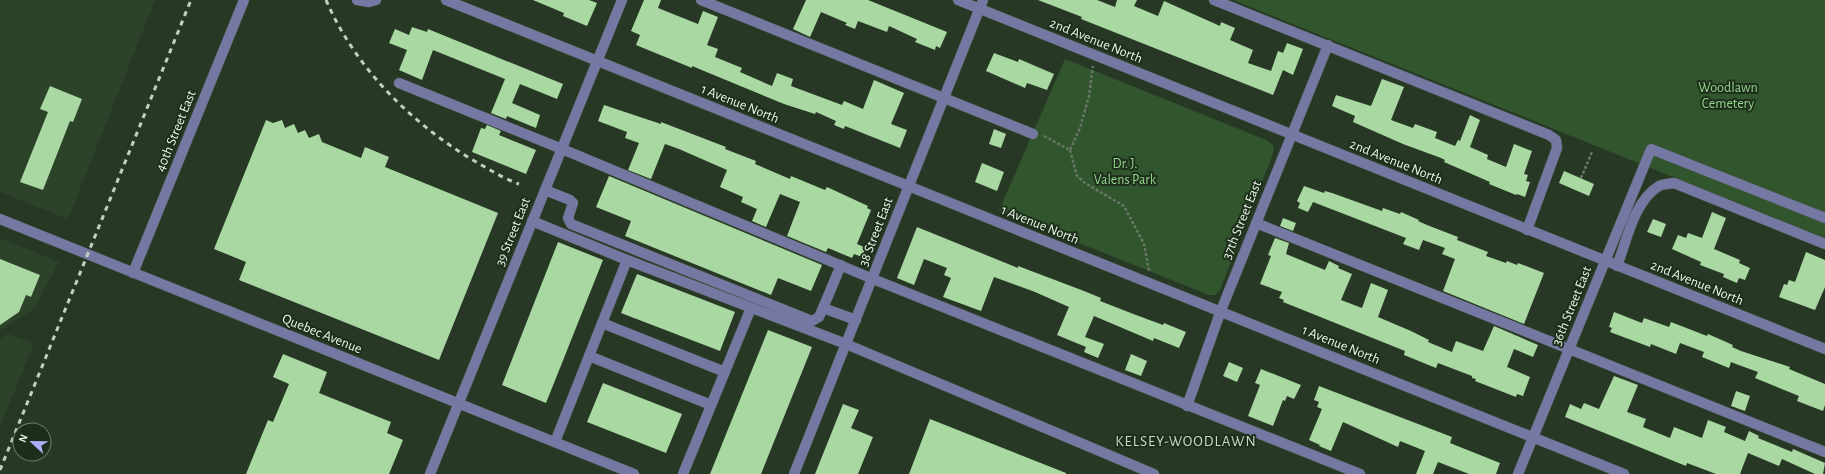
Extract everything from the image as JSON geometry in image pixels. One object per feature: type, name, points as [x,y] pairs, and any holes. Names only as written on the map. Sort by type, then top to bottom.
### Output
[{"type":"street","name":"40th Street East","points":[[133,273],[244,0]]},
{"type":"street","points":[[357,0],[369,2],[376,0]]},
{"type":"street","name":"1 Avenue North","points":[[446,0],[1220,313],[1624,474]]},
{"type":"street","name":"39 Street East","points":[[430,474],[622,0]]},
{"type":"street","points":[[701,0],[1033,134]]},
{"type":"street","name":"2nd Avenue North","points":[[958,0],[981,4],[1291,135],[1825,349]]},
{"type":"street","points":[[1214,0],[1549,135],[1556,140],[1557,148],[1527,230]]},
{"type":"street","name":"38 Street East","points":[[794,474],[873,279],[981,4]]},
{"type":"street","name":"37th Street East","points":[[1187,406],[1220,313],[1328,45]]},
{"type":"street","points":[[399,83],[562,149],[873,279],[1360,474]]},
{"type":"street","name":"36th Street East","points":[[1518,474],[1651,148],[1825,218]]},
{"type":"street","points":[[1618,266],[1630,228],[1645,197],[1660,185],[1674,183],[1825,244]]},
{"type":"street","points":[[545,190],[570,200],[573,204],[568,218],[571,224],[812,320],[819,317],[841,265]]},
{"type":"street","name":"Quebec Avenue","points":[[0,219],[634,474]]},
{"type":"street","points":[[532,222],[846,344],[1154,474]]},
{"type":"street","points":[[1256,223],[1825,452]]},
{"type":"street","points":[[555,442],[627,260]]},
{"type":"street","points":[[683,474],[751,308]]},
{"type":"street","points":[[823,308],[856,320]]},
{"type":"street","points":[[602,323],[725,372]]},
{"type":"street","points":[[589,356],[711,405]]},
{"type":"path","points":[[1093,68],[1089,96],[1082,122],[1070,150],[1077,176],[1085,183],[1124,206],[1144,244],[1149,273]]},
{"type":"path","points":[[1033,134],[1043,136],[1070,150]]},
{"type":"path","points":[[1581,178],[1592,152]]},
{"type":"shaded area","points":[[0,0],[155,0],[68,219],[0,192]]},
{"type":"shaded area","points":[[0,238],[59,262],[34,309],[0,330]]},
{"type":"shaded area","points":[[9,334],[34,343],[0,427],[0,339]]},
{"type":"green space","name":"Woodlawn Cemetery","points":[[1233,0],[1825,0],[1825,238]]},
{"type":"green space","name":"Dr. J. Valens Park","points":[[1065,59],[1266,140],[1273,145],[1274,151],[1220,290],[1215,295],[1209,295],[999,211]]},
{"type":"building","points":[[533,0],[589,0],[597,3],[587,26],[563,16],[564,13]]},
{"type":"building","points":[[644,0],[661,0],[658,8],[698,24],[703,11],[718,17],[707,45],[718,49],[715,57],[742,68],[740,72],[772,86],[777,73],[793,79],[791,86],[842,105],[844,101],[863,109],[874,80],[904,93],[891,124],[907,130],[900,148],[845,126],[844,129],[834,125],[836,121],[816,112],[815,114],[784,104],[692,66],[692,68],[636,45],[640,35],[631,31]]},
{"type":"building","points":[[806,0],[868,0],[947,32],[940,48],[936,46],[935,50],[915,42],[917,39],[889,26],[887,32],[858,21],[855,29],[845,25],[847,23],[821,12],[810,37],[793,29]]},
{"type":"building","points":[[1038,0],[1097,0],[1115,7],[1117,0],[1137,0],[1134,6],[1158,16],[1164,1],[1220,26],[1221,22],[1235,28],[1230,40],[1253,50],[1248,63],[1271,71],[1278,51],[1283,53],[1287,43],[1303,49],[1293,75],[1283,70],[1273,95],[1081,19],[1082,17]]},
{"type":"building","points":[[412,27],[427,32],[428,29],[563,84],[557,99],[520,84],[512,103],[540,115],[536,128],[507,116],[506,119],[491,113],[505,79],[433,50],[422,80],[399,70],[407,50],[389,43],[395,29],[409,35]]},
{"type":"building","points":[[994,53],[1018,62],[1019,59],[1054,74],[1047,90],[1027,83],[1025,88],[986,71]]},
{"type":"building","points":[[1382,79],[1404,87],[1391,120],[1413,128],[1415,124],[1437,132],[1435,138],[1455,146],[1458,140],[1460,141],[1470,115],[1480,120],[1470,147],[1488,155],[1487,159],[1506,167],[1514,144],[1532,151],[1524,174],[1528,175],[1526,181],[1530,182],[1525,197],[1489,184],[1490,182],[1444,162],[1445,160],[1441,158],[1403,144],[1353,122],[1355,116],[1332,106],[1336,95],[1371,106]]},
{"type":"building","points":[[50,86],[82,99],[73,122],[70,121],[43,190],[20,182],[48,112],[40,109]]},
{"type":"building","points":[[604,105],[661,124],[661,122],[726,147],[725,149],[756,161],[755,164],[790,179],[791,176],[825,190],[827,187],[868,206],[867,208],[871,210],[857,244],[866,248],[862,257],[854,254],[852,258],[828,248],[826,252],[787,236],[800,202],[780,194],[766,227],[752,221],[757,209],[741,202],[743,197],[720,187],[727,170],[679,149],[665,144],[651,179],[628,170],[639,143],[625,138],[627,132],[598,121]]},
{"type":"building","points":[[266,120],[273,123],[282,120],[285,128],[294,124],[298,133],[305,130],[309,138],[319,134],[322,142],[361,158],[365,147],[389,157],[385,167],[498,213],[439,360],[239,280],[246,262],[214,249]]},
{"type":"building","points":[[487,125],[501,131],[499,135],[536,150],[526,174],[472,152],[481,128],[485,129]]},
{"type":"building","points":[[994,129],[1006,134],[1001,148],[989,144]]},
{"type":"building","points":[[982,163],[1004,172],[997,191],[975,182]]},
{"type":"building","points":[[1564,171],[1594,184],[1589,196],[1559,183]]},
{"type":"building","points":[[609,176],[822,265],[811,291],[778,278],[771,295],[625,236],[631,221],[596,207]]},
{"type":"building","points":[[1304,186],[1324,193],[1325,191],[1332,193],[1382,211],[1383,208],[1400,214],[1401,212],[1427,225],[1458,237],[1457,240],[1488,252],[1486,256],[1506,263],[1507,261],[1517,265],[1518,263],[1544,273],[1524,324],[1443,291],[1455,259],[1442,254],[1445,248],[1423,240],[1419,250],[1403,244],[1406,238],[1313,202],[1308,212],[1298,208],[1300,203],[1297,201]]},
{"type":"building","points":[[1712,212],[1726,218],[1714,249],[1740,260],[1739,263],[1750,268],[1745,280],[1739,278],[1737,283],[1723,277],[1724,274],[1700,265],[1701,262],[1672,249],[1678,235],[1686,238],[1688,233],[1702,238]]},
{"type":"building","points":[[1283,218],[1296,223],[1293,231],[1280,226]]},
{"type":"building","points":[[1653,219],[1666,224],[1661,237],[1647,232]]},
{"type":"building","points":[[917,227],[1018,268],[1018,266],[1084,291],[1101,298],[1100,301],[1163,325],[1164,323],[1186,332],[1179,348],[1154,338],[1153,341],[1094,316],[1085,337],[1104,344],[1098,358],[1084,352],[1086,347],[1057,335],[1069,307],[1035,292],[994,277],[981,311],[943,297],[951,278],[944,275],[947,268],[924,259],[914,285],[897,278]]},
{"type":"building","points":[[1275,238],[1289,243],[1286,254],[1325,270],[1329,261],[1339,266],[1338,268],[1352,274],[1341,300],[1362,308],[1371,283],[1388,290],[1378,317],[1411,331],[1429,340],[1428,342],[1452,352],[1456,341],[1483,351],[1494,326],[1538,345],[1533,357],[1514,349],[1507,367],[1530,377],[1523,396],[1517,394],[1516,397],[1475,381],[1476,379],[1472,378],[1472,376],[1438,363],[1436,368],[1404,355],[1405,351],[1283,302],[1284,300],[1279,298],[1282,292],[1260,284],[1271,256],[1268,255]]},
{"type":"building","points":[[558,242],[603,260],[546,403],[502,385]]},
{"type":"building","points":[[1806,252],[1825,260],[1825,287],[1815,310],[1779,297],[1784,284],[1787,285],[1789,280],[1795,282]]},
{"type":"building","points":[[0,259],[40,275],[31,297],[26,295],[19,312],[0,325]]},
{"type":"building","points":[[637,274],[735,312],[720,351],[621,313]]},
{"type":"building","points":[[1614,312],[1642,323],[1644,318],[1669,327],[1671,322],[1707,336],[1708,334],[1733,345],[1732,347],[1741,351],[1790,367],[1789,369],[1825,384],[1825,405],[1823,411],[1797,401],[1799,396],[1755,378],[1758,372],[1731,362],[1729,368],[1702,357],[1704,352],[1680,343],[1676,354],[1651,344],[1650,347],[1610,332],[1612,328],[1609,327]]},
{"type":"building","points":[[768,330],[812,347],[761,474],[710,474]]},
{"type":"building","points":[[283,354],[327,372],[319,393],[391,422],[387,433],[403,440],[389,474],[246,474],[268,420],[273,422],[289,384],[273,377]]},
{"type":"building","points":[[1131,354],[1147,361],[1141,376],[1125,370]]},
{"type":"building","points":[[1229,362],[1243,368],[1237,382],[1223,376]]},
{"type":"building","points":[[1261,369],[1301,385],[1294,399],[1287,396],[1285,401],[1283,400],[1273,426],[1248,416],[1260,385],[1255,383]]},
{"type":"building","points":[[1614,376],[1638,385],[1627,412],[1646,419],[1643,427],[1670,438],[1674,427],[1702,438],[1708,420],[1726,427],[1724,432],[1745,441],[1749,431],[1759,436],[1758,438],[1792,452],[1793,449],[1825,463],[1823,474],[1815,474],[1782,459],[1779,466],[1748,453],[1740,474],[1716,474],[1687,463],[1686,466],[1565,417],[1570,404],[1581,409],[1584,403],[1599,409]]},
{"type":"building","points":[[603,383],[682,414],[666,453],[587,422]]},
{"type":"building","points":[[1319,386],[1452,437],[1450,443],[1500,463],[1496,474],[1469,474],[1438,462],[1433,474],[1416,474],[1425,451],[1400,441],[1398,447],[1343,422],[1331,451],[1319,446],[1320,445],[1309,440],[1322,409],[1317,407],[1319,402],[1314,400]]},
{"type":"building","points":[[1736,391],[1750,396],[1745,411],[1731,406]]},
{"type":"building","points":[[843,404],[859,410],[851,428],[873,437],[858,474],[815,474]]},
{"type":"building","points":[[930,419],[1066,473],[1066,474],[909,474]]},
{"type":"railway","points":[[0,470],[191,0]]},
{"type":"railway","points":[[326,0],[338,25],[352,48],[368,70],[406,110],[426,128],[448,144],[501,176],[519,184]]},
{"type":"district","name":"KELSEY-WOODLAWN","points":[[1186,441]]}]
